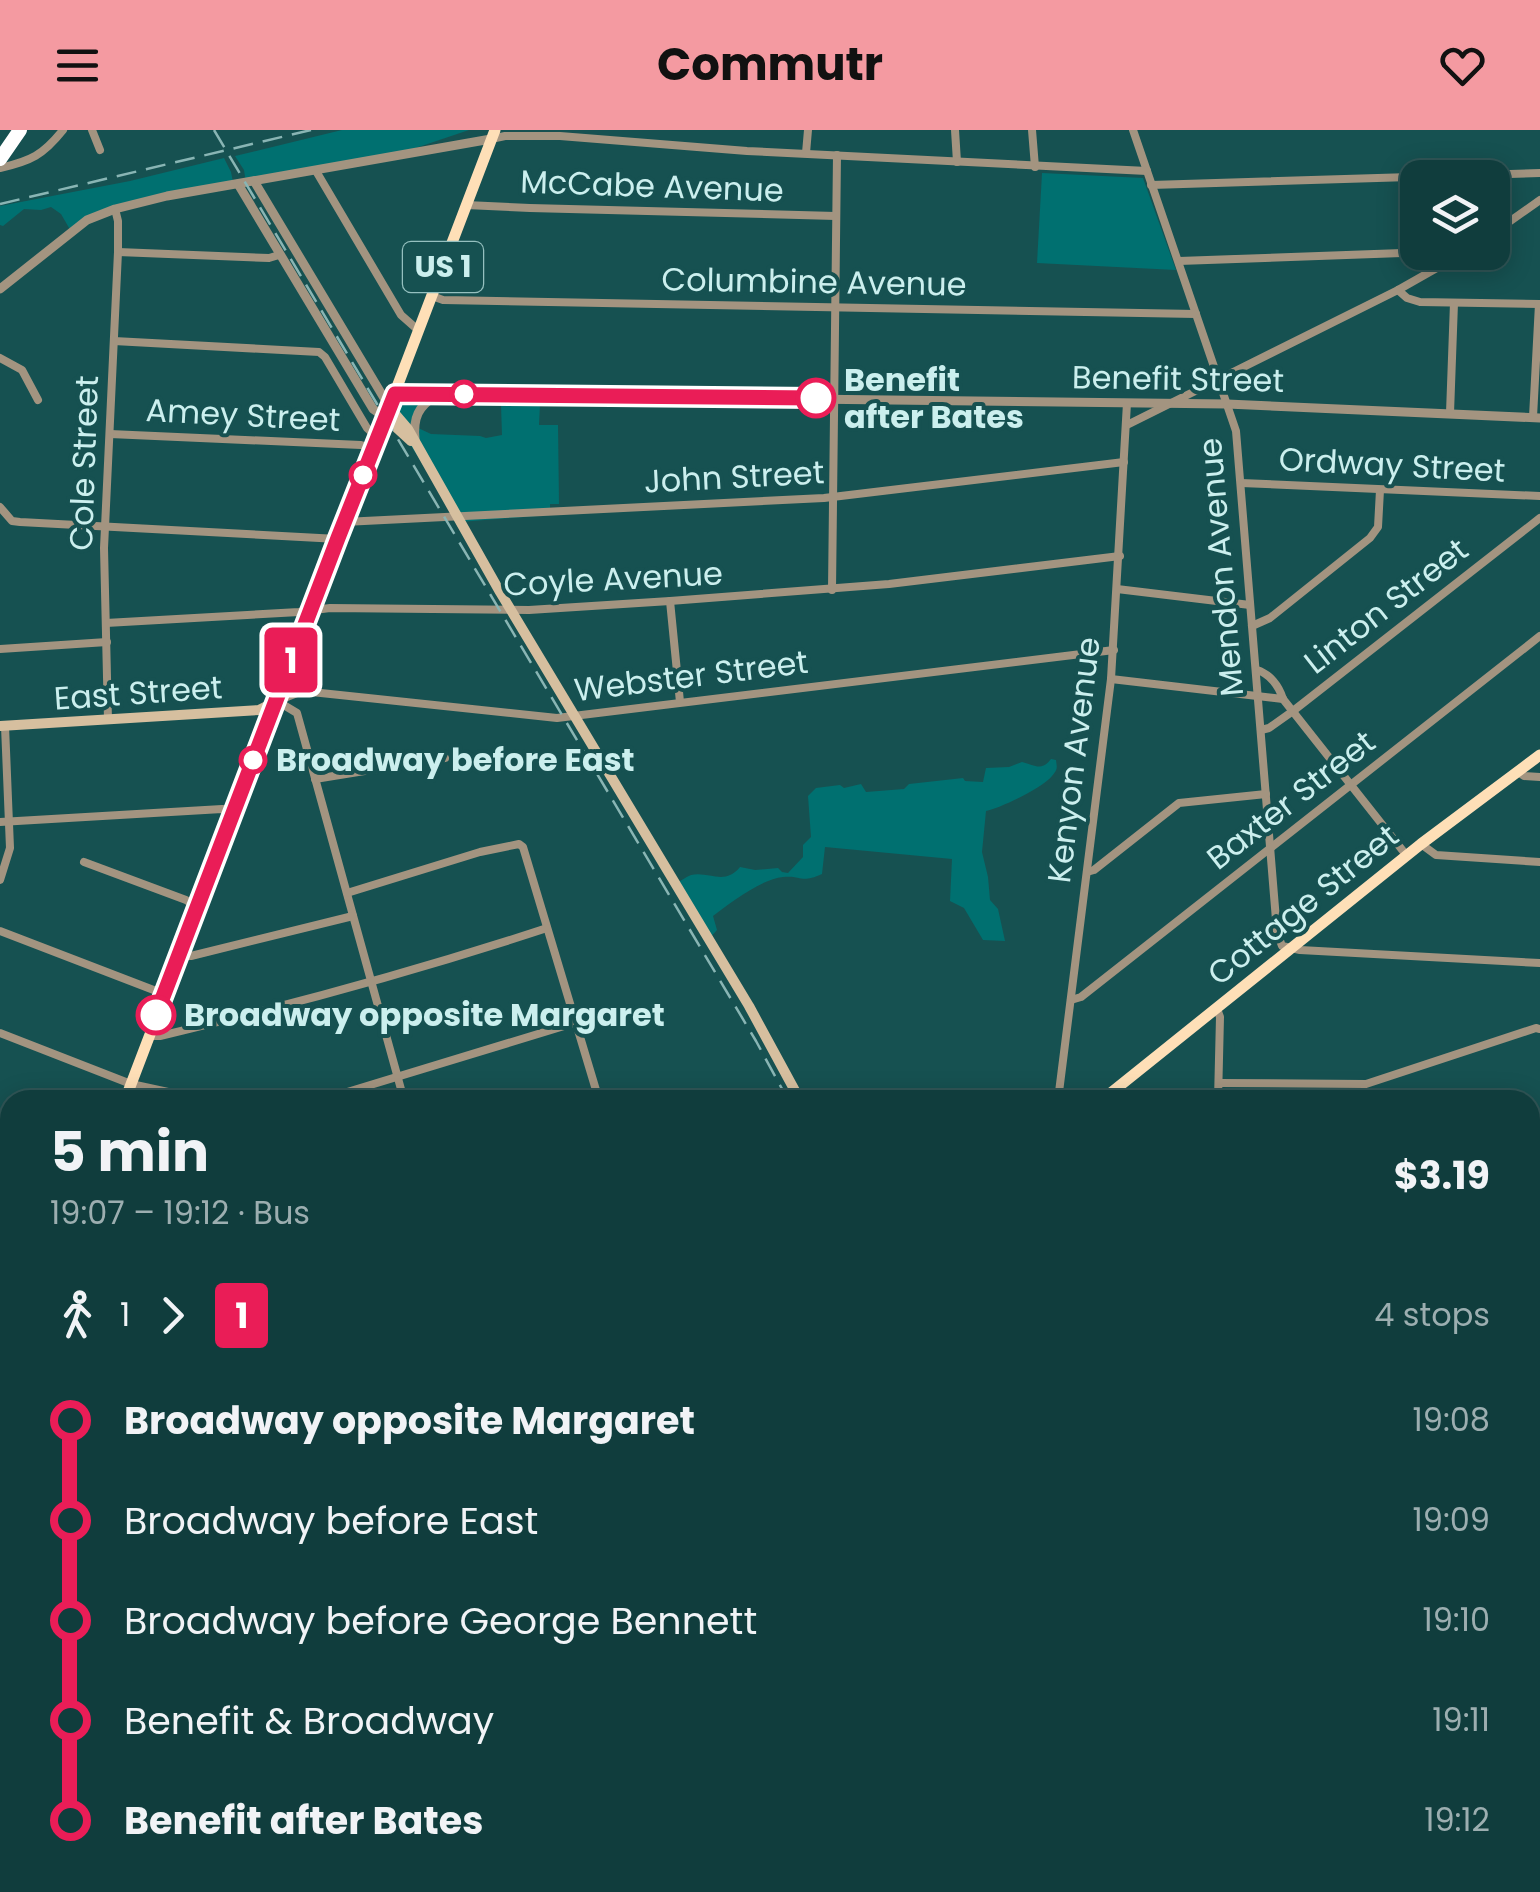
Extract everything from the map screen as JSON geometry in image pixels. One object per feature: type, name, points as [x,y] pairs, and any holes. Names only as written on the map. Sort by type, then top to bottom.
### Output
[{"type":"highway","points":[[0,159],[16,136]]},
{"type":"main road","name":"US 1","points":[[129,1090],[493,134]]},
{"type":"main road","points":[[390,407],[402,435],[415,445],[758,1021],[795,1090]]},
{"type":"main road","name":"East Street","points":[[3,726],[259,710],[277,702]]},
{"type":"main road","name":"Cottage Street","points":[[1115,1090],[1420,844],[1540,754]]},
{"type":"street","points":[[0,168],[37,156],[63,130]]},
{"type":"street","points":[[92,130],[100,150]]},
{"type":"street","points":[[560,136],[575,130]]},
{"type":"street","points":[[806,153],[808,130]]},
{"type":"street","points":[[954,130],[957,162]]},
{"type":"street","points":[[1032,130],[1035,167]]},
{"type":"street","name":"Mendon Avenue","points":[[1132,130],[1236,430],[1278,932],[1282,946],[1290,948]]},
{"type":"street","points":[[0,288],[80,224],[115,209],[493,134],[1147,171]]},
{"type":"street","points":[[832,590],[837,155]]},
{"type":"street","points":[[316,171],[401,315],[418,330]]},
{"type":"street","points":[[1151,184],[1540,174]]},
{"type":"street","points":[[238,184],[373,409],[390,407],[254,181]]},
{"type":"street","name":"McCabe Avenue","points":[[466,204],[836,216]]},
{"type":"street","points":[[1510,223],[1538,206]]},
{"type":"street","name":"Cole Street","points":[[108,720],[105,526],[118,252],[115,209]]},
{"type":"street","points":[[118,252],[268,258],[279,255]]},
{"type":"street","points":[[1178,261],[1400,253]]},
{"type":"street","points":[[1127,425],[1434,270]]},
{"type":"street","points":[[1398,290],[1413,301],[1539,304],[1537,418]]},
{"type":"street","name":"Columbine Avenue","points":[[432,296],[442,300],[1196,314]]},
{"type":"street","points":[[1450,413],[1454,303]]},
{"type":"street","points":[[114,341],[320,352],[376,444]]},
{"type":"street","points":[[0,358],[22,370],[38,400]]},
{"type":"street","points":[[415,445],[418,410],[440,394]]},
{"type":"street","name":"Benefit Street","points":[[390,407],[440,394],[1227,404],[1537,418]]},
{"type":"street","name":"Kenyon Avenue","points":[[1059,1090],[1114,650],[1127,403]]},
{"type":"street","name":"Amey Street","points":[[110,434],[376,444]]},
{"type":"street","name":"John Street","points":[[344,522],[834,497],[1124,462]]},
{"type":"street","name":"Ordway Street","points":[[1241,483],[1540,496]]},
{"type":"street","points":[[1252,626],[1270,618],[1370,538],[1378,527],[1380,490]]},
{"type":"street","points":[[0,507],[12,522]]},
{"type":"street","name":"Linton Street","points":[[1262,730],[1293,711],[1540,518]]},
{"type":"street","points":[[0,531],[12,522],[338,538]]},
{"type":"street","name":"Coyle Avenue","points":[[106,622],[330,608],[511,610],[670,602],[832,590],[1120,556]]},
{"type":"street","points":[[1117,589],[1250,605]]},
{"type":"street","points":[[670,602],[680,702]]},
{"type":"street","name":"Baxter Street","points":[[1071,1000],[1082,996],[1540,636]]},
{"type":"street","points":[[0,649],[107,642]]},
{"type":"street","name":"Webster Street","points":[[277,702],[302,691],[557,718],[1114,650]]},
{"type":"street","points":[[1257,670],[1274,682],[1407,856]]},
{"type":"street","points":[[1111,679],[1284,699]]},
{"type":"street","points":[[277,702],[297,713],[402,1090]]},
{"type":"street","points":[[0,880],[10,854],[5,821],[3,726]]},
{"type":"street","points":[[316,778],[445,758]]},
{"type":"street","points":[[1518,772],[1540,777]]},
{"type":"street","points":[[1087,872],[1184,800],[1266,794]]},
{"type":"street","points":[[5,821],[235,810]]},
{"type":"street","points":[[347,894],[480,852],[519,844],[596,1090]]},
{"type":"street","points":[[1420,844],[1436,855],[1540,862]]},
{"type":"street","points":[[84,862],[198,908]]},
{"type":"street","points":[[180,956],[353,916]]},
{"type":"street","points":[[149,1036],[373,982],[546,928]]},
{"type":"street","points":[[0,931],[164,994]]},
{"type":"street","points":[[1290,948],[1540,964]]},
{"type":"street","points":[[1218,1009],[1219,1090]]},
{"type":"street","points":[[353,1090],[574,1023]]},
{"type":"street","points":[[1219,1082],[1366,1084],[1536,1028],[1540,1030]]},
{"type":"street","points":[[0,1033],[131,1084],[159,1090]]},
{"type":"shaded area","points":[[342,130],[469,130],[368,164],[246,183],[244,170],[235,156]]},
{"type":"shaded area","points":[[224,158],[234,187],[130,209],[72,233],[61,214],[51,207],[24,209],[0,225],[0,206]]},
{"type":"shaded area","points":[[1042,173],[1143,178],[1176,270],[1037,263]]},
{"type":"shaded area","points":[[442,398],[425,406],[416,427],[431,434],[486,438],[502,435],[501,405],[511,405],[512,398],[531,399],[531,405],[540,405],[539,425],[558,425],[559,504],[550,504],[550,515],[460,522],[393,418],[393,402]]},
{"type":"shaded area","points":[[1056,760],[1057,768],[1047,781],[986,811],[982,852],[990,900],[998,909],[1005,941],[983,940],[964,908],[950,901],[952,859],[825,847],[822,874],[805,879],[774,879],[737,898],[713,916],[717,930],[708,940],[676,883],[698,874],[729,876],[740,867],[778,868],[788,873],[803,857],[803,845],[811,837],[808,796],[816,788],[861,784],[866,792],[963,778],[983,782],[986,768],[1022,762],[1041,766]]},
{"type":"railway","points":[[214,130],[783,1090]]},
{"type":"railway","points":[[0,204],[311,130]]},
{"type":"bus line","name":"1","points":[[156,1015],[395,394],[816,398]]},
{"type":"place","name":"Benefit after Bates","points":[[816,398]]},
{"type":"place","name":"Broadway before East","points":[[253,760]]},
{"type":"place","name":"Broadway opposite Margaret","points":[[156,1015]]}]
